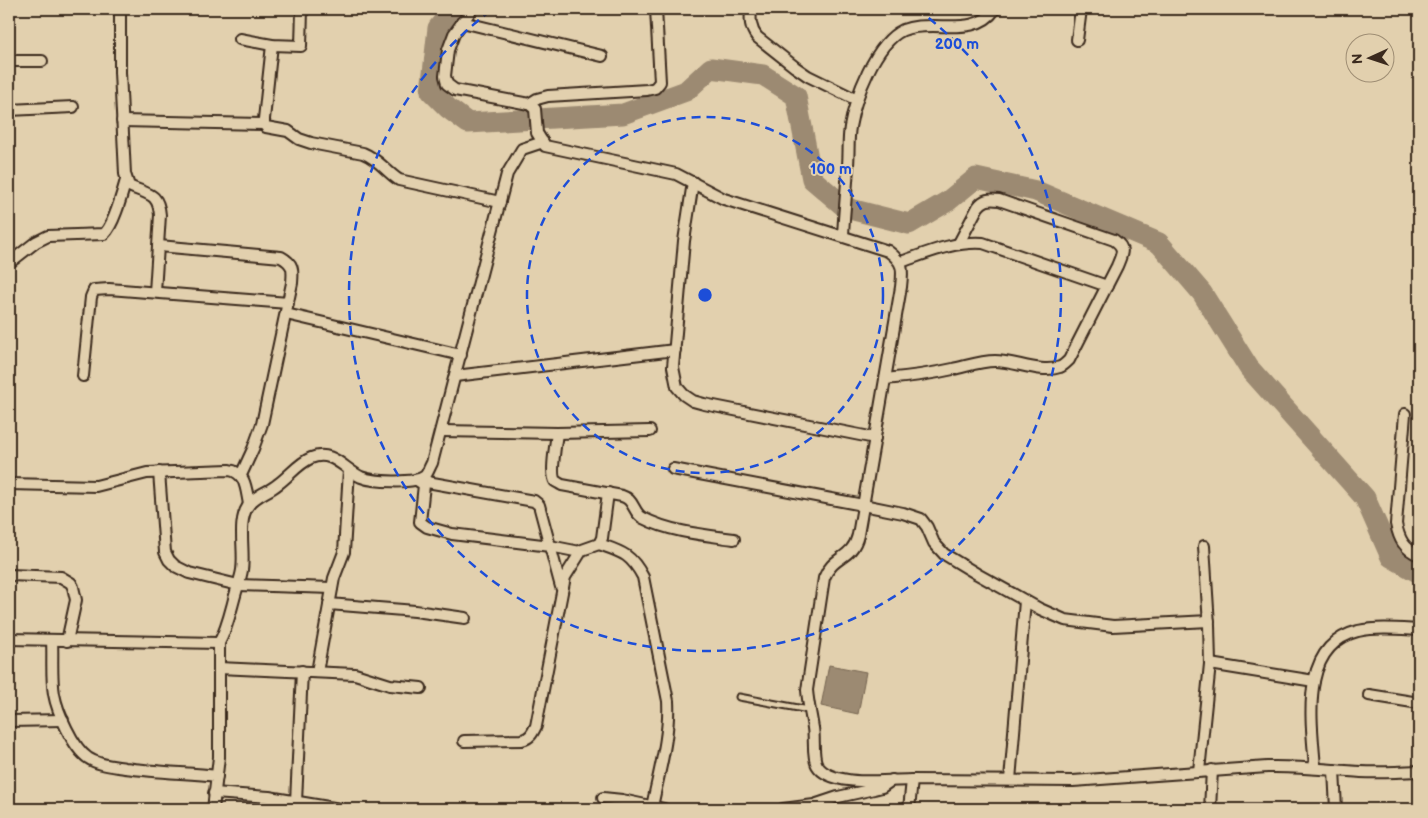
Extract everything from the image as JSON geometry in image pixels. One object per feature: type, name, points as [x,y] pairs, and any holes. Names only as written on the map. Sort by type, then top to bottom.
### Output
[{"type":"street","points":[[120,9],[123,158],[126,180],[130,186],[158,200],[160,215],[159,246],[155,292]]},
{"type":"street","points":[[240,39],[272,45],[301,46],[302,9]]},
{"type":"street","points":[[472,9],[454,34],[448,50],[445,76],[447,84],[455,90],[532,107]]},
{"type":"street","points":[[656,9],[660,82],[655,88],[647,90],[548,96],[537,99],[532,107],[540,137],[545,146],[676,174],[724,198],[888,251],[901,262],[902,279],[856,544],[846,555],[831,564],[824,578],[807,690],[813,728],[814,758],[818,767],[834,778],[852,780],[1073,781],[1212,770],[1293,766],[1389,773],[1419,771]]},
{"type":"street","points":[[751,9],[751,25],[756,37],[795,68],[857,100]]},
{"type":"street","points":[[843,236],[850,128],[857,100],[875,58],[892,36],[910,27],[967,26],[985,19],[995,9]]},
{"type":"street","points":[[1077,40],[1081,9]]},
{"type":"street","points":[[462,22],[602,56]]},
{"type":"street","points":[[264,124],[272,45]]},
{"type":"street","points":[[9,62],[42,61]]},
{"type":"street","points":[[9,110],[73,107]]},
{"type":"street","points":[[122,121],[264,124],[266,127],[288,131],[303,141],[363,153],[372,157],[399,180],[500,202]]},
{"type":"street","points":[[416,480],[426,475],[432,463],[507,174],[522,149],[540,137]]},
{"type":"street","points":[[9,263],[36,242],[48,236],[104,234],[111,224],[126,180]]},
{"type":"street","points":[[693,182],[684,241],[673,367],[677,387],[693,401],[874,438]]},
{"type":"street","points":[[885,380],[934,373],[993,361],[1042,369],[1061,367],[1069,360],[1107,286],[1121,257],[1122,248],[1114,240],[999,200],[982,201],[959,243]]},
{"type":"street","points":[[901,262],[959,243],[983,243],[1107,286]]},
{"type":"street","points":[[159,246],[281,257],[292,266],[292,283],[262,424],[241,475],[249,504]]},
{"type":"street","points":[[83,376],[91,297],[94,290],[155,292],[288,303]]},
{"type":"street","points":[[286,314],[461,355]]},
{"type":"street","points":[[456,376],[675,350]]},
{"type":"street","points":[[1405,414],[1396,524],[1398,533],[1406,548],[1419,555]]},
{"type":"street","points":[[441,432],[650,430]]},
{"type":"street","points":[[557,432],[553,469],[556,482],[562,485],[622,496],[629,500],[638,515],[664,526],[694,534],[734,539]]},
{"type":"street","points":[[212,809],[219,757],[219,642],[225,632],[242,570],[244,513],[249,504],[258,496],[272,489],[304,462],[312,457],[324,455],[335,458],[362,478],[416,480],[534,501],[540,505],[562,590]]},
{"type":"street","points":[[673,469],[903,513],[921,519],[934,543],[944,554],[1025,601],[1065,620],[1113,626],[1209,621]]},
{"type":"street","points":[[9,484],[96,486],[147,473],[159,472],[229,470],[241,475]]},
{"type":"street","points":[[317,672],[334,578],[344,552],[349,470]]},
{"type":"street","points":[[159,472],[163,543],[169,560],[175,566],[190,573],[238,585],[332,588]]},
{"type":"street","points":[[416,480],[424,485],[420,522],[427,527],[452,534],[550,546],[580,552]]},
{"type":"street","points":[[599,544],[602,538],[608,493]]},
{"type":"street","points":[[464,741],[522,740],[529,738],[533,733],[536,726],[564,577],[582,550],[599,544],[629,556],[644,576],[668,701],[667,728],[652,806]]},
{"type":"street","points":[[1199,771],[1210,664],[1204,546]]},
{"type":"street","points":[[9,575],[61,577],[71,583],[76,600],[67,641]]},
{"type":"street","points":[[1010,780],[1025,601]]},
{"type":"street","points":[[329,604],[415,611],[465,618]]},
{"type":"street","points":[[1315,768],[1311,703],[1314,681],[1320,662],[1328,649],[1348,634],[1360,631],[1378,629],[1419,630]]},
{"type":"street","points":[[9,640],[219,642]]},
{"type":"street","points":[[52,640],[54,692],[63,720],[82,753],[93,760],[110,765],[141,770],[217,776]]},
{"type":"street","points":[[1210,664],[1314,681]]},
{"type":"street","points":[[219,668],[355,674],[390,685],[421,688]]},
{"type":"street","points":[[296,802],[302,671]]},
{"type":"street","points":[[1369,695],[1419,703]]},
{"type":"street","points":[[9,721],[63,720]]},
{"type":"street","points":[[1210,809],[1212,770]]},
{"type":"street","points":[[1334,770],[1336,809]]},
{"type":"street","points":[[783,809],[814,805],[838,797],[882,787],[893,780]]},
{"type":"street","points":[[909,809],[912,780]]},
{"type":"street","points":[[214,793],[269,797],[340,809]]},
{"type":"street","points":[[603,798],[664,809]]},
{"type":"lane","points":[[739,697],[810,710]]},
{"type":"shaded area","points":[[829,665],[866,672],[858,714],[821,706]]},
{"type":"waterway","points":[[453,9],[438,28],[431,91],[448,108],[468,123],[623,114],[686,91],[711,68],[763,75],[796,96],[812,179],[846,208],[909,224],[948,201],[976,178],[1036,191],[1159,243],[1202,293],[1249,368],[1365,498],[1391,557],[1419,573]]}]
